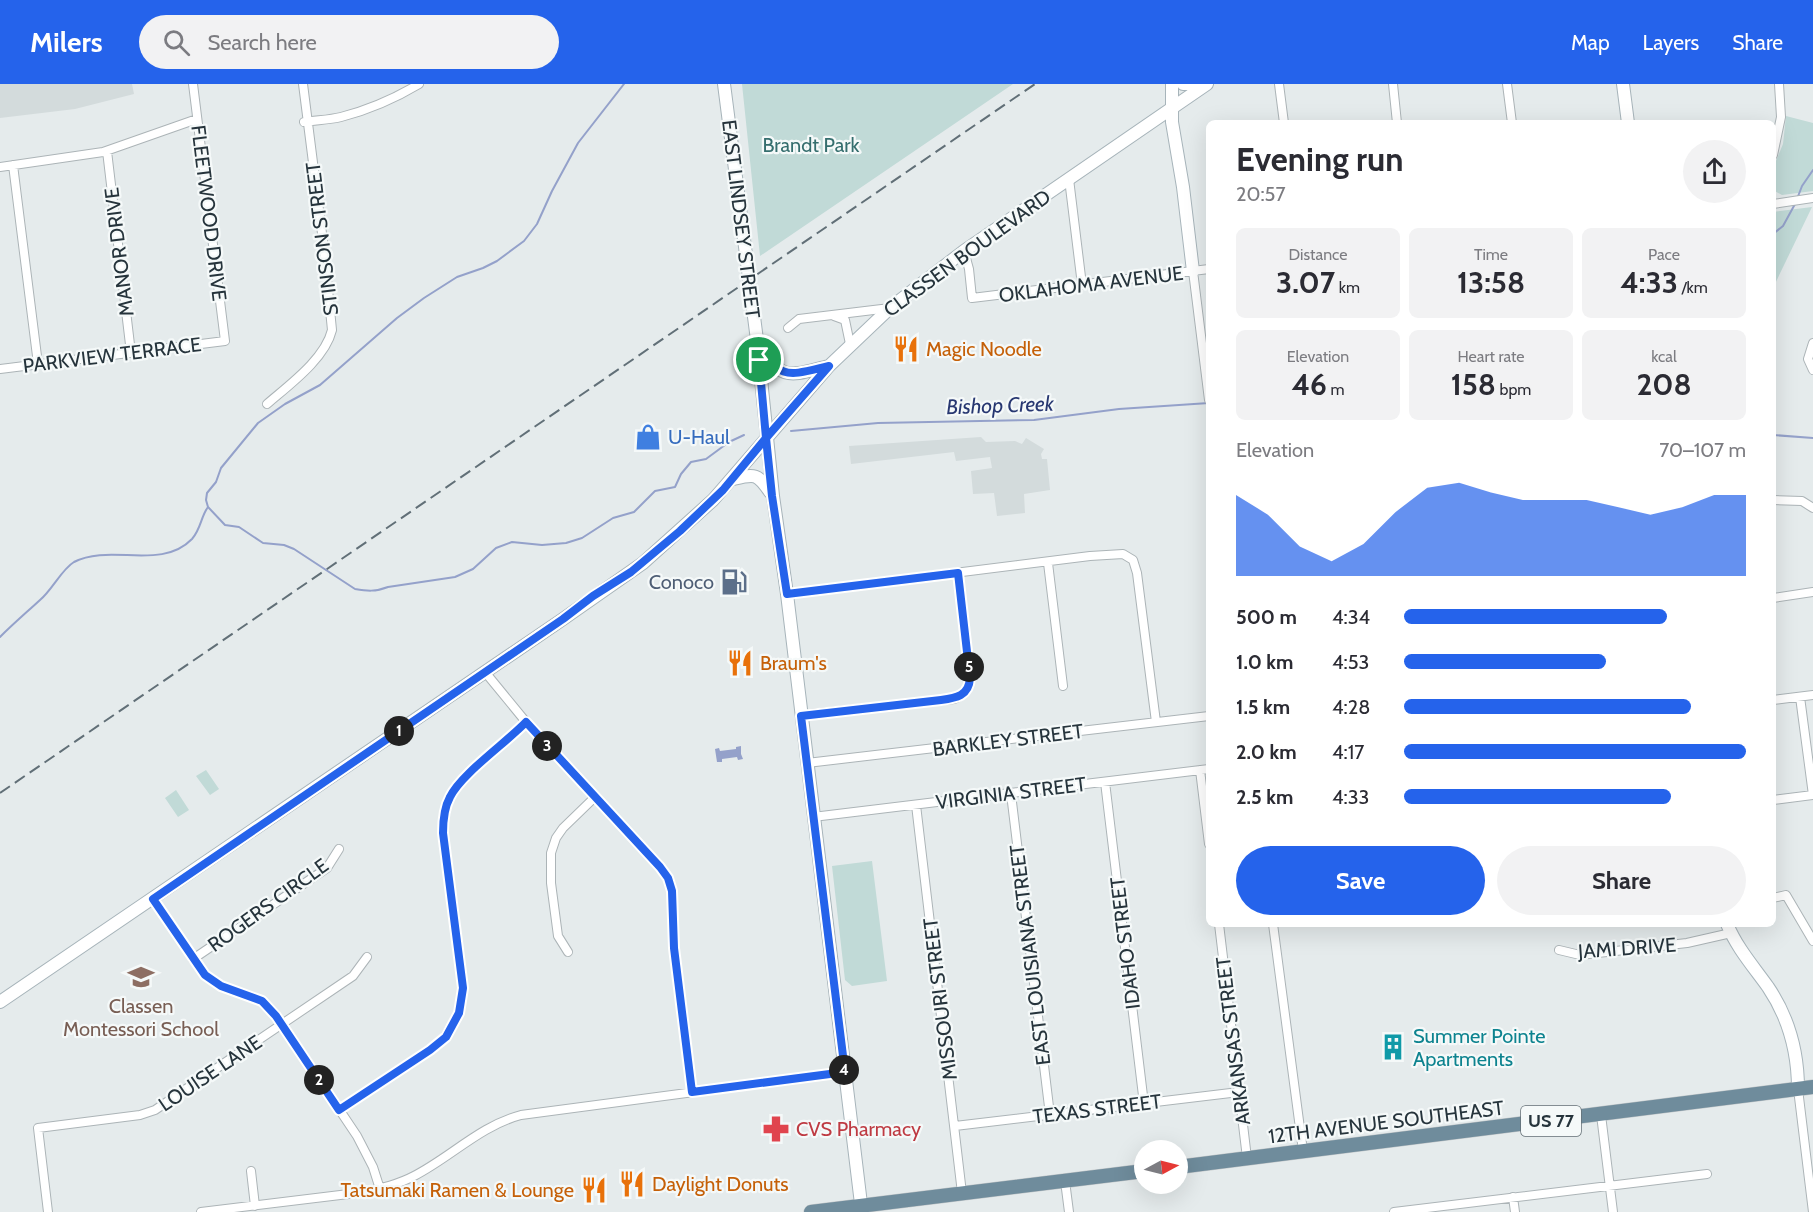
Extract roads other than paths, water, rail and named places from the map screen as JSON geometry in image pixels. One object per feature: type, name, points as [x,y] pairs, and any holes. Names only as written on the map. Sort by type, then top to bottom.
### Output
[{"type":"main road","name":"12TH AVENUE SOUTHEAST","points":[[1188,1166],[1813,1087]]},
{"type":"main road","points":[[811,1212],[861,1209],[1134,1172]]},
{"type":"street","name":"FLEETWOOD DRIVE","points":[[193,84],[225,341]]},
{"type":"street","name":"STINSON STREET","points":[[267,404],[321,355],[332,330],[305,122],[303,84]]},
{"type":"street","points":[[305,122],[340,117],[379,105],[419,84]]},
{"type":"street","name":"EAST LINDSEY STREET","points":[[724,84],[757,340],[772,496],[787,594],[861,1209]]},
{"type":"street","points":[[1172,84],[1174,136],[1183,187],[1206,379]]},
{"type":"street","points":[[1184,84],[1197,84]]},
{"type":"street","name":"CLASSEN BOULEVARD","points":[[0,1002],[643,563],[702,512],[829,366],[890,308],[964,251],[1207,84]]},
{"type":"street","points":[[1279,84],[1284,120]]},
{"type":"street","points":[[1393,84],[1397,120]]},
{"type":"street","points":[[1507,84],[1512,120]]},
{"type":"street","points":[[1623,84],[1628,120]]},
{"type":"street","points":[[1776,141],[1781,117],[1779,84]]},
{"type":"street","points":[[0,166],[106,151],[197,119]]},
{"type":"street","points":[[1149,123],[1166,123],[1170,126],[1174,136]]},
{"type":"street","name":"MANOR DRIVE","points":[[106,151],[131,353]]},
{"type":"street","points":[[13,165],[38,364]]},
{"type":"street","points":[[1069,178],[1082,285]]},
{"type":"street","points":[[1776,204],[1810,198]]},
{"type":"street","name":"OKLAHOMA AVENUE","points":[[964,251],[969,268],[972,298],[1206,269]]},
{"type":"street","points":[[788,328],[799,319],[890,308]]},
{"type":"street","points":[[831,315],[845,320],[850,344]]},
{"type":"street","points":[[757,340],[774,367],[787,373],[801,374],[829,366]]},
{"type":"street","name":"PARKVIEW TERRACE","points":[[0,369],[225,341]]},
{"type":"street","points":[[1813,343],[1808,359],[1813,370]]},
{"type":"street","points":[[733,479],[756,476],[763,480],[772,496]]},
{"type":"street","points":[[1776,500],[1802,501],[1813,508]]},
{"type":"street","points":[[787,594],[1123,554],[1133,560],[1137,573],[1156,722]]},
{"type":"street","points":[[1048,563],[1063,686]]},
{"type":"street","points":[[801,716],[954,699],[968,689],[969,666],[958,573]]},
{"type":"street","points":[[1776,598],[1813,592]]},
{"type":"street","points":[[485,672],[526,722],[668,878],[672,891],[674,948],[692,1092]]},
{"type":"street","points":[[1776,700],[1813,695]]},
{"type":"street","points":[[1776,800],[1813,795],[1800,697]]},
{"type":"street","name":"BARKLEY STREET","points":[[807,764],[1206,716]]},
{"type":"street","points":[[339,1110],[440,1042],[456,1021],[461,1008],[463,988],[443,833],[445,809],[460,783],[526,722]]},
{"type":"street","points":[[1204,770],[1206,800]]},
{"type":"street","name":"VIRGINIA STREET","points":[[813,817],[1204,770]]},
{"type":"street","name":"IDAHO STREET","points":[[1105,782],[1144,1104]]},
{"type":"street","name":"EAST LOUISIANA STREET","points":[[1011,794],[1050,1116]]},
{"type":"street","points":[[568,952],[558,936],[551,883],[551,853],[556,838],[563,828],[595,797]]},
{"type":"street","name":"MISSOURI STREET","points":[[916,805],[962,1194]]},
{"type":"street","name":"ROGERS CIRCLE","points":[[193,958],[327,868],[339,849]]},
{"type":"street","points":[[1776,897],[1786,895],[1813,941]]},
{"type":"street","points":[[153,899],[201,970],[215,983],[262,1001],[283,1024],[366,1153],[380,1189]]},
{"type":"street","name":"ARKANSAS STREET","points":[[1219,927],[1247,1158]]},
{"type":"street","points":[[1273,927],[1303,1151]]},
{"type":"street","points":[[1729,928],[1743,954],[1773,995],[1786,1021],[1795,1050],[1813,1212]]},
{"type":"street","name":"JAMI DRIVE","points":[[1559,950],[1580,956],[1687,943],[1729,928]]},
{"type":"street","name":"LOUISE LANE","points":[[48,1212],[38,1128],[140,1115],[155,1110],[353,976],[367,957]]},
{"type":"street","points":[[201,1212],[380,1189],[413,1177],[480,1132],[510,1118],[845,1072]]},
{"type":"street","name":"TEXAS STREET","points":[[955,1126],[1239,1092]]},
{"type":"street","points":[[1601,1115],[1613,1212]]},
{"type":"street","points":[[251,1170],[255,1206]]},
{"type":"street","points":[[1394,1212],[1707,1174]]},
{"type":"street","points":[[1065,1181],[1069,1212]]},
{"type":"street","points":[[1513,1197],[1515,1212]]},
{"type":"water","points":[[741,746],[743,759],[738,760],[737,757],[717,762],[715,749],[719,748],[720,751]]},
{"type":"waterway","points":[[208,507],[207,493],[216,482],[221,468],[258,423],[285,404],[320,385],[397,318],[424,298],[457,277],[497,261],[524,241],[537,224],[578,143],[624,84]]},
{"type":"waterway","name":"Bishop Creek","points":[[1797,199],[1802,186],[1813,170]]},
{"type":"waterway","name":"Bishop Creek","points":[[1776,232],[1783,226],[1795,204]]},
{"type":"waterway","name":"Bishop Creek","points":[[791,431],[878,423],[1034,420],[1119,409],[1206,403]]},
{"type":"waterway","name":"Bishop Creek","points":[[208,507],[225,525],[239,527],[263,543],[284,545],[294,549],[355,589],[375,590],[455,577],[473,569],[496,548],[512,542],[542,545],[566,543],[582,538],[613,518],[634,512],[655,491],[675,487],[681,474],[691,462],[706,459],[729,442],[744,435]]},
{"type":"waterway","points":[[1776,435],[1813,438]]},
{"type":"waterway","name":"Bishop Creek","points":[[0,637],[44,596],[65,569],[74,562],[103,555],[151,555],[180,548],[195,535],[208,507]]},
{"type":"railway","points":[[0,793],[1035,84]]},
{"type":"place","name":"Magic Noodle","points":[[906,349]]},
{"type":"place","name":"U-Haul","points":[[648,437]]},
{"type":"place","name":"Conoco","points":[[734,582]]},
{"type":"place","name":"Braum's","points":[[740,663]]},
{"type":"place","name":"Classen Montessori School","points":[[141,977]]},
{"type":"place","name":"Summer Pointe Apartments","points":[[1393,1047]]},
{"type":"place","name":"CVS Pharmacy","points":[[776,1129]]},
{"type":"place","name":"Daylight Donuts","points":[[632,1184]]},
{"type":"place","name":"Tatsumaki Ramen & Lounge","points":[[594,1190]]},
{"type":"park label","name":"Brandt Park","points":[[811,145]]}]
